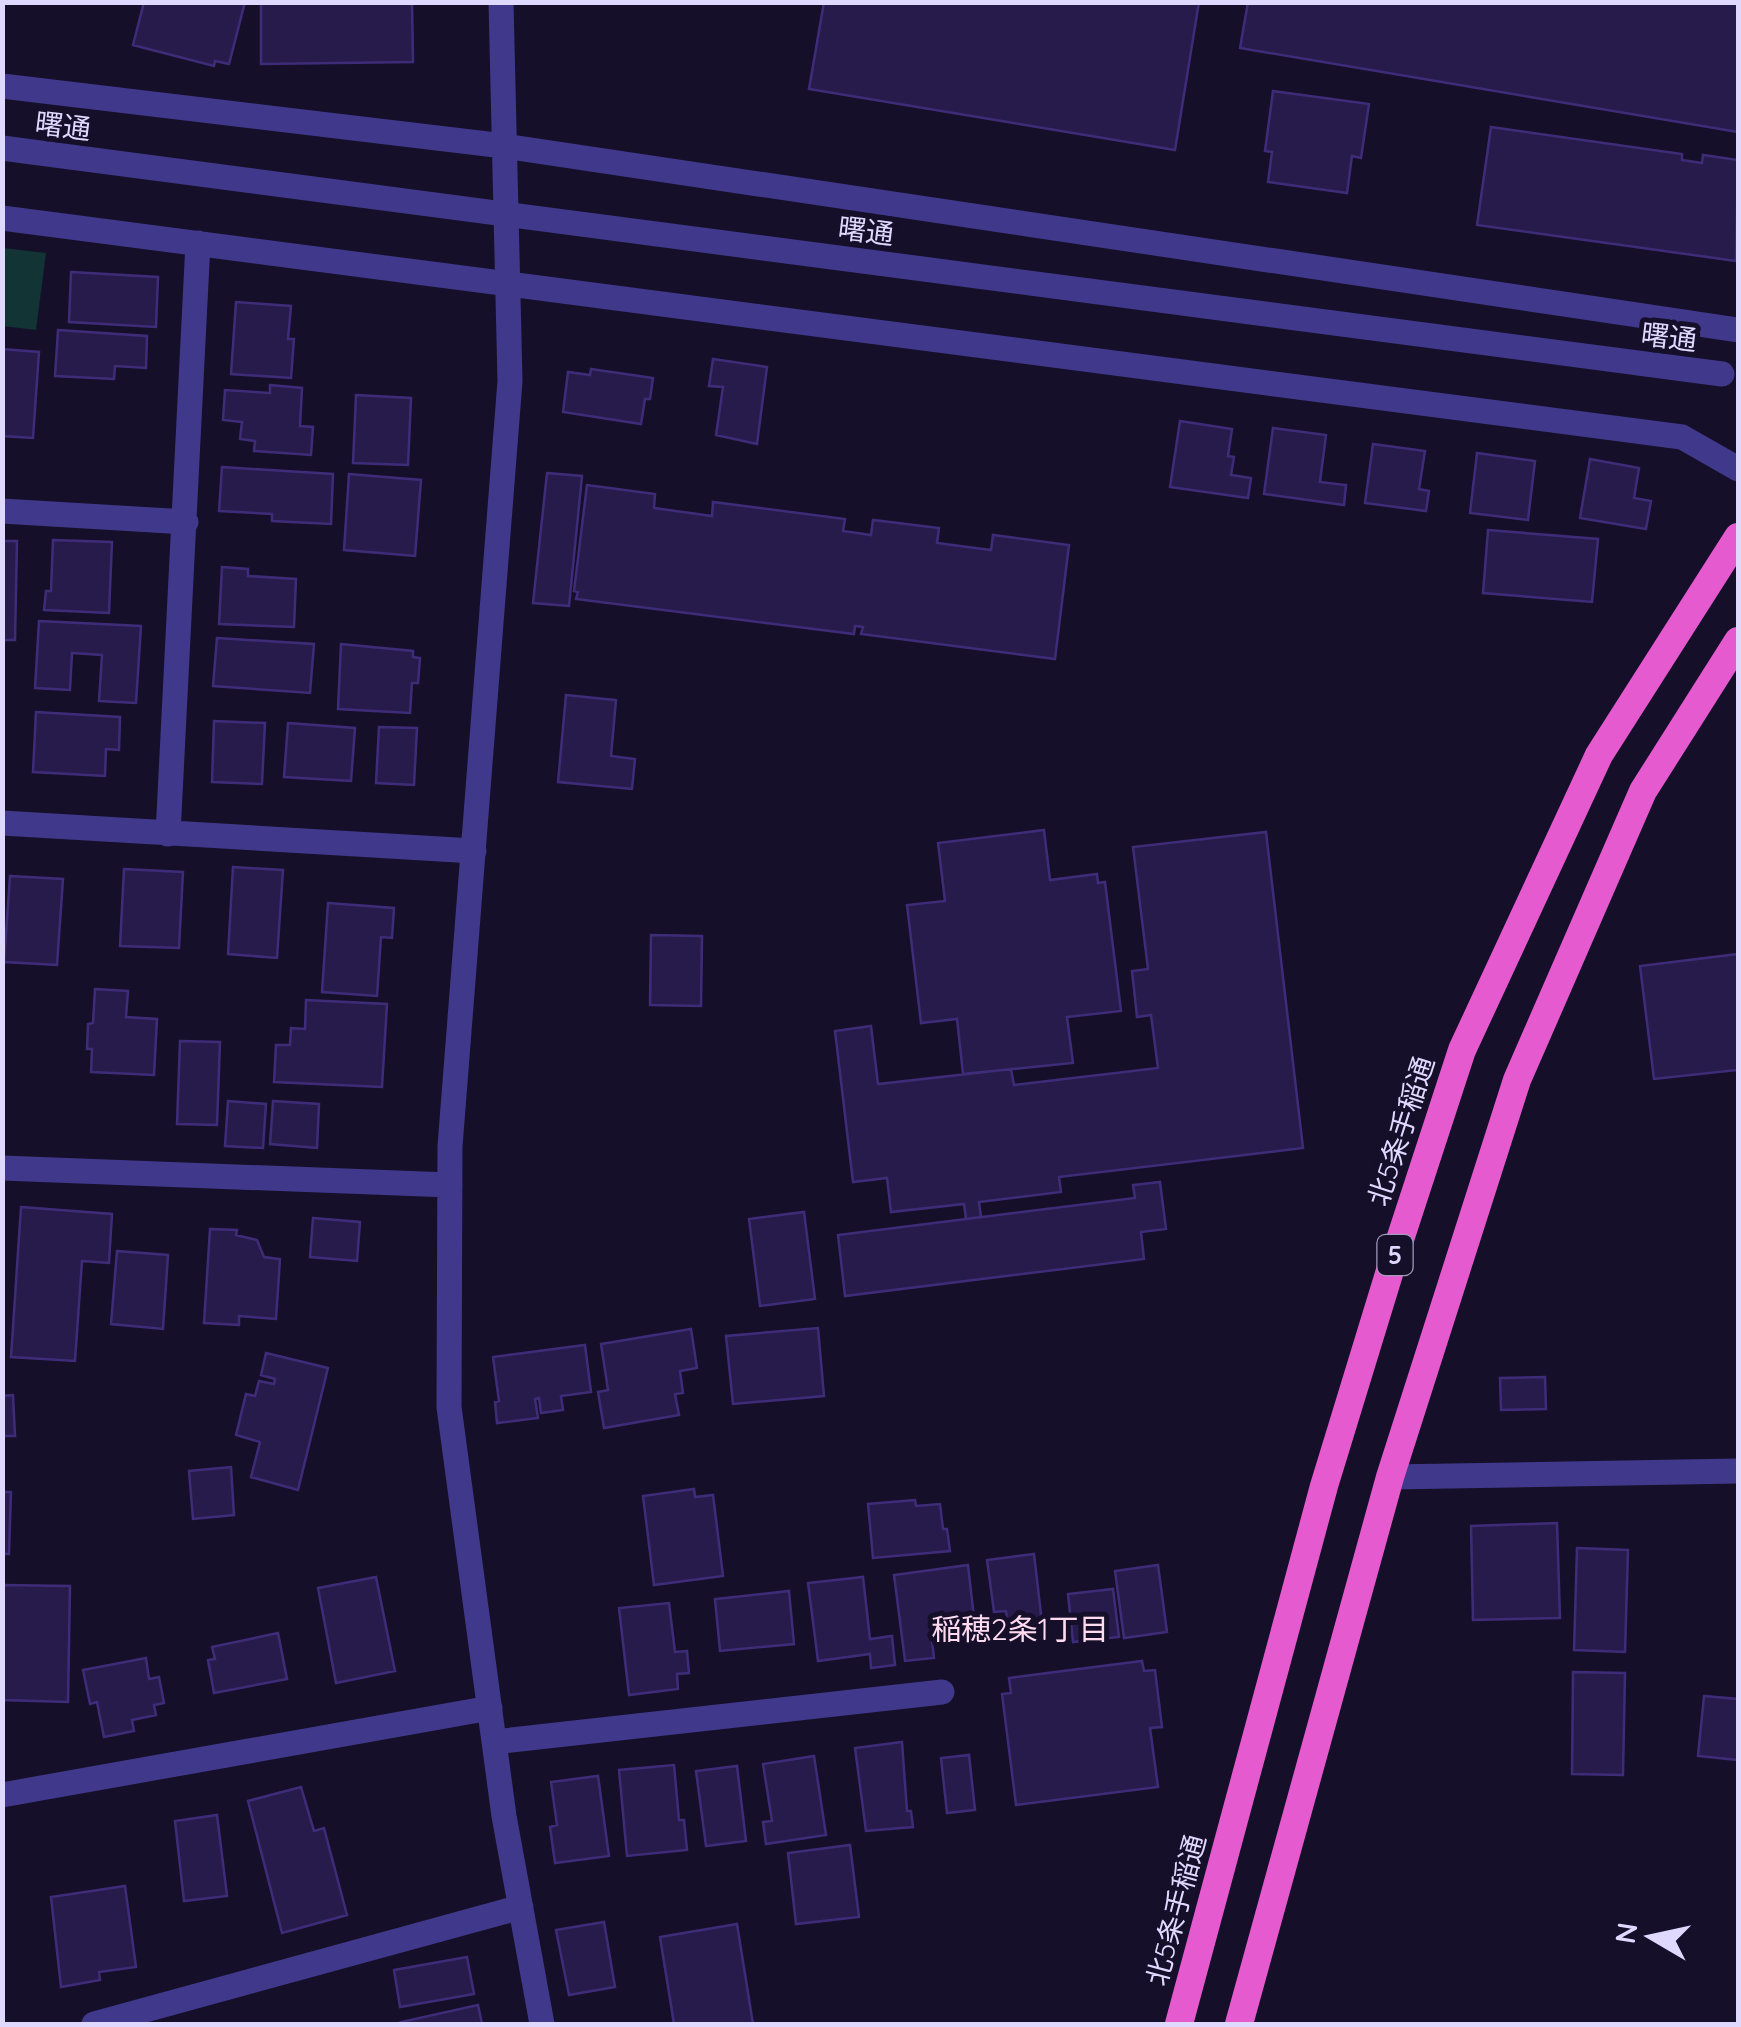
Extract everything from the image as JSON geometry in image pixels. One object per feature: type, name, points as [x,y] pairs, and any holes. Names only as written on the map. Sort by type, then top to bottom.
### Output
[{"type":"highway","name":"北5条手稲通","points":[[1179,2024],[1324,1486],[1462,1050],[1598,755],[1738,537]]},
{"type":"highway","name":"5","points":[[1239,2024],[1390,1478],[1516,1080],[1643,791],[1738,641]]},
{"type":"street","points":[[501,2],[510,381],[450,1146],[449,1408],[494,1742],[542,2024]]},
{"type":"street","points":[[2,86],[504,146],[1738,330]]},
{"type":"street","name":"曙通","points":[[2,148],[1722,374]]},
{"type":"street","points":[[2,218],[1682,437],[1738,469]]},
{"type":"street","points":[[168,834],[198,243]]},
{"type":"street","points":[[2,511],[186,522]]},
{"type":"street","points":[[2,823],[474,852]]},
{"type":"street","points":[[2,1168],[450,1185]]},
{"type":"street","points":[[1390,1478],[1738,1471]]},
{"type":"street","points":[[494,1742],[942,1692]]},
{"type":"street","points":[[2,1795],[490,1708]]},
{"type":"street","points":[[94,2024],[520,1907]]},
{"type":"green space","points":[[3,248],[46,253],[36,330],[3,326]]},
{"type":"building","points":[[144,2],[245,2],[229,64],[215,61],[214,66],[133,45]]},
{"type":"building","points":[[261,2],[412,2],[413,62],[261,64]]},
{"type":"building","points":[[824,2],[1199,2],[1175,150],[809,89]]},
{"type":"building","points":[[1248,2],[1738,2],[1738,132],[1240,48]]},
{"type":"building","points":[[1273,91],[1369,104],[1361,158],[1352,156],[1347,193],[1268,182],[1272,152],[1265,151]]},
{"type":"building","points":[[1491,127],[1682,154],[1682,160],[1702,163],[1703,155],[1738,160],[1736,261],[1477,225]]},
{"type":"building","points":[[71,272],[158,277],[156,327],[69,322]]},
{"type":"building","points":[[236,302],[291,306],[291,378],[231,374]]},
{"type":"building","points":[[58,330],[147,336],[146,368],[115,366],[114,379],[55,376]]},
{"type":"building","points":[[2,349],[39,352],[33,438],[2,436]]},
{"type":"building","points":[[713,359],[767,367],[757,444],[716,435],[723,387],[709,386]]},
{"type":"building","points":[[591,369],[653,378],[641,424],[563,412],[568,372],[590,375]]},
{"type":"building","points":[[270,385],[302,388],[300,426],[313,427],[311,455],[254,451],[255,441],[240,439],[242,422],[223,420],[225,390],[270,393]]},
{"type":"building","points":[[356,395],[411,398],[408,465],[353,463]]},
{"type":"building","points":[[1180,421],[1232,429],[1228,456],[1234,457],[1231,475],[1251,478],[1248,498],[1170,487]]},
{"type":"building","points":[[1273,428],[1326,435],[1320,482],[1346,485],[1344,505],[1264,494]]},
{"type":"building","points":[[1373,444],[1425,451],[1419,489],[1429,491],[1426,511],[1365,503]]},
{"type":"building","points":[[1477,453],[1535,461],[1528,520],[1470,513]]},
{"type":"building","points":[[1590,459],[1639,468],[1634,498],[1651,501],[1646,529],[1580,518]]},
{"type":"building","points":[[222,467],[333,474],[331,524],[272,521],[272,514],[219,511]]},
{"type":"building","points":[[547,473],[582,476],[569,606],[533,603]]},
{"type":"building","points":[[349,474],[421,480],[415,556],[344,550]]},
{"type":"building","points":[[587,485],[655,494],[654,508],[712,516],[713,502],[845,519],[843,531],[871,535],[873,520],[939,528],[937,543],[991,550],[993,535],[1069,545],[1055,659],[861,634],[863,627],[855,626],[854,634],[576,599]]},
{"type":"building","points":[[1488,530],[1598,539],[1592,602],[1483,593]]},
{"type":"building","points":[[53,540],[112,542],[109,613],[44,610],[46,591],[51,591]]},
{"type":"building","points":[[2,541],[17,541],[15,640],[2,640]]},
{"type":"building","points":[[222,567],[248,569],[248,576],[296,579],[294,627],[219,624]]},
{"type":"building","points":[[39,621],[141,626],[136,703],[99,701],[102,655],[72,653],[70,690],[35,688]]},
{"type":"building","points":[[217,638],[314,644],[310,693],[213,686]]},
{"type":"building","points":[[341,644],[413,651],[413,657],[420,658],[418,683],[412,683],[410,713],[338,709]]},
{"type":"building","points":[[566,695],[616,700],[611,756],[635,759],[632,789],[558,782]]},
{"type":"building","points":[[36,712],[120,717],[119,750],[106,749],[105,776],[33,772]]},
{"type":"building","points":[[214,721],[265,723],[262,784],[212,782]]},
{"type":"building","points":[[288,723],[355,728],[351,781],[284,777]]},
{"type":"building","points":[[379,727],[417,728],[414,785],[376,783]]},
{"type":"building","points":[[1044,830],[1050,880],[1097,874],[1098,883],[1105,882],[1121,1011],[1067,1017],[1073,1063],[963,1074],[957,1019],[921,1023],[907,905],[945,901],[938,843]]},
{"type":"building","points":[[1266,832],[1303,1148],[1059,1177],[1061,1192],[979,1202],[981,1217],[966,1219],[964,1204],[891,1212],[887,1178],[853,1182],[835,1031],[871,1026],[878,1084],[1011,1069],[1014,1085],[1158,1068],[1151,1015],[1137,1017],[1132,971],[1148,969],[1133,847]]},
{"type":"building","points":[[233,867],[283,870],[277,958],[228,954]]},
{"type":"building","points":[[124,869],[183,872],[179,948],[120,946]]},
{"type":"building","points":[[10,876],[63,879],[57,965],[4,962]]},
{"type":"building","points":[[328,903],[394,908],[392,938],[381,937],[377,996],[322,992]]},
{"type":"building","points":[[651,935],[702,936],[701,1006],[650,1005]]},
{"type":"building","points":[[1738,954],[1738,1070],[1654,1079],[1640,966]]},
{"type":"building","points":[[95,989],[128,991],[126,1017],[157,1019],[154,1075],[91,1072],[88,1024],[93,1023]]},
{"type":"building","points":[[306,1000],[387,1004],[382,1087],[274,1082],[276,1045],[290,1045],[291,1028],[305,1029]]},
{"type":"building","points":[[180,1041],[220,1042],[217,1125],[177,1124]]},
{"type":"building","points":[[228,1101],[266,1104],[263,1148],[225,1146]]},
{"type":"building","points":[[273,1101],[319,1104],[317,1148],[270,1144]]},
{"type":"building","points":[[1160,1182],[1166,1229],[1141,1232],[1144,1259],[845,1296],[838,1235],[1135,1198],[1133,1185]]},
{"type":"building","points":[[21,1207],[112,1214],[109,1263],[82,1261],[75,1361],[11,1357]]},
{"type":"building","points":[[804,1212],[815,1299],[760,1306],[749,1219]]},
{"type":"building","points":[[313,1218],[360,1222],[357,1261],[310,1257]]},
{"type":"building","points":[[210,1229],[237,1230],[236,1235],[257,1240],[264,1257],[280,1259],[276,1319],[239,1316],[239,1325],[204,1323]]},
{"type":"building","points":[[117,1251],[168,1255],[163,1329],[111,1324]]},
{"type":"building","points":[[818,1328],[824,1396],[733,1404],[726,1336]]},
{"type":"building","points":[[691,1329],[697,1368],[680,1371],[683,1393],[675,1394],[679,1415],[604,1428],[598,1392],[608,1390],[601,1344]]},
{"type":"building","points":[[585,1345],[591,1392],[561,1396],[563,1410],[541,1413],[539,1398],[535,1399],[538,1418],[497,1423],[495,1402],[499,1401],[493,1357]]},
{"type":"building","points":[[266,1353],[328,1368],[298,1490],[251,1477],[260,1442],[236,1435],[246,1394],[255,1396],[259,1381],[274,1384],[275,1379],[261,1375]]},
{"type":"building","points":[[1545,1377],[1546,1409],[1501,1410],[1500,1378]]},
{"type":"building","points":[[13,1395],[15,1436],[2,1436],[2,1396]]},
{"type":"building","points":[[231,1467],[234,1515],[193,1519],[189,1471]]},
{"type":"building","points":[[694,1489],[695,1497],[713,1495],[723,1576],[654,1585],[643,1496]]},
{"type":"building","points":[[2,1492],[11,1492],[9,1554],[2,1554]]},
{"type":"building","points":[[915,1500],[916,1506],[940,1504],[950,1551],[873,1558],[868,1504]]},
{"type":"building","points":[[1557,1523],[1560,1618],[1473,1620],[1471,1526]]},
{"type":"building","points":[[1577,1548],[1628,1550],[1625,1652],[1574,1650]]},
{"type":"building","points":[[1034,1554],[1043,1631],[1009,1635],[1006,1611],[994,1612],[987,1560]]},
{"type":"building","points":[[968,1565],[975,1627],[931,1632],[934,1658],[905,1661],[894,1575]]},
{"type":"building","points":[[1158,1565],[1167,1632],[1124,1638],[1115,1571]]},
{"type":"building","points":[[376,1577],[395,1671],[336,1683],[318,1588]]},
{"type":"building","points":[[863,1577],[870,1639],[892,1636],[895,1665],[871,1668],[870,1654],[818,1661],[808,1583]]},
{"type":"building","points":[[2,1585],[70,1586],[68,1702],[2,1700]]},
{"type":"building","points":[[1113,1589],[1119,1637],[1073,1642],[1068,1594]]},
{"type":"building","points":[[789,1591],[794,1644],[720,1651],[715,1599]]},
{"type":"building","points":[[669,1603],[675,1652],[687,1651],[689,1673],[677,1674],[678,1689],[629,1695],[619,1608]]},
{"type":"building","points":[[278,1633],[287,1679],[214,1693],[208,1660],[215,1659],[212,1647]]},
{"type":"building","points":[[146,1658],[149,1679],[159,1677],[164,1703],[154,1705],[156,1715],[132,1720],[134,1731],[104,1737],[97,1702],[90,1704],[83,1670]]},
{"type":"building","points":[[1142,1661],[1144,1671],[1155,1670],[1162,1727],[1150,1728],[1158,1787],[1016,1805],[1002,1694],[1011,1693],[1009,1678]]},
{"type":"building","points":[[1573,1672],[1625,1673],[1623,1775],[1572,1774]]},
{"type":"building","points":[[1704,1696],[1738,1699],[1738,1760],[1698,1756]]},
{"type":"building","points":[[902,1742],[907,1811],[911,1811],[913,1827],[866,1831],[855,1748]]},
{"type":"building","points":[[969,1755],[975,1810],[947,1813],[941,1758]]},
{"type":"building","points":[[814,1756],[826,1835],[766,1844],[763,1822],[772,1821],[763,1764]]},
{"type":"building","points":[[674,1765],[679,1820],[684,1820],[687,1850],[627,1856],[619,1770]]},
{"type":"building","points":[[737,1766],[746,1841],[706,1846],[696,1771]]},
{"type":"building","points":[[598,1776],[609,1856],[555,1863],[550,1827],[557,1825],[551,1782]]},
{"type":"building","points":[[301,1787],[314,1831],[324,1828],[347,1915],[282,1933],[248,1801]]},
{"type":"building","points":[[217,1815],[227,1896],[184,1901],[175,1821]]},
{"type":"building","points":[[850,1845],[859,1917],[796,1924],[788,1853]]},
{"type":"building","points":[[125,1886],[136,1967],[99,1972],[100,1980],[61,1987],[51,1897]]},
{"type":"building","points":[[604,1922],[615,1987],[569,1995],[556,1930]]},
{"type":"building","points":[[737,1924],[753,2024],[674,2024],[660,1937]]},
{"type":"building","points":[[467,1957],[474,1994],[400,2007],[394,1970]]},
{"type":"building","points":[[478,2005],[482,2024],[401,2022]]},
{"type":"district","name":"稲穂2条1丁目","points":[[1020,1630]]}]
